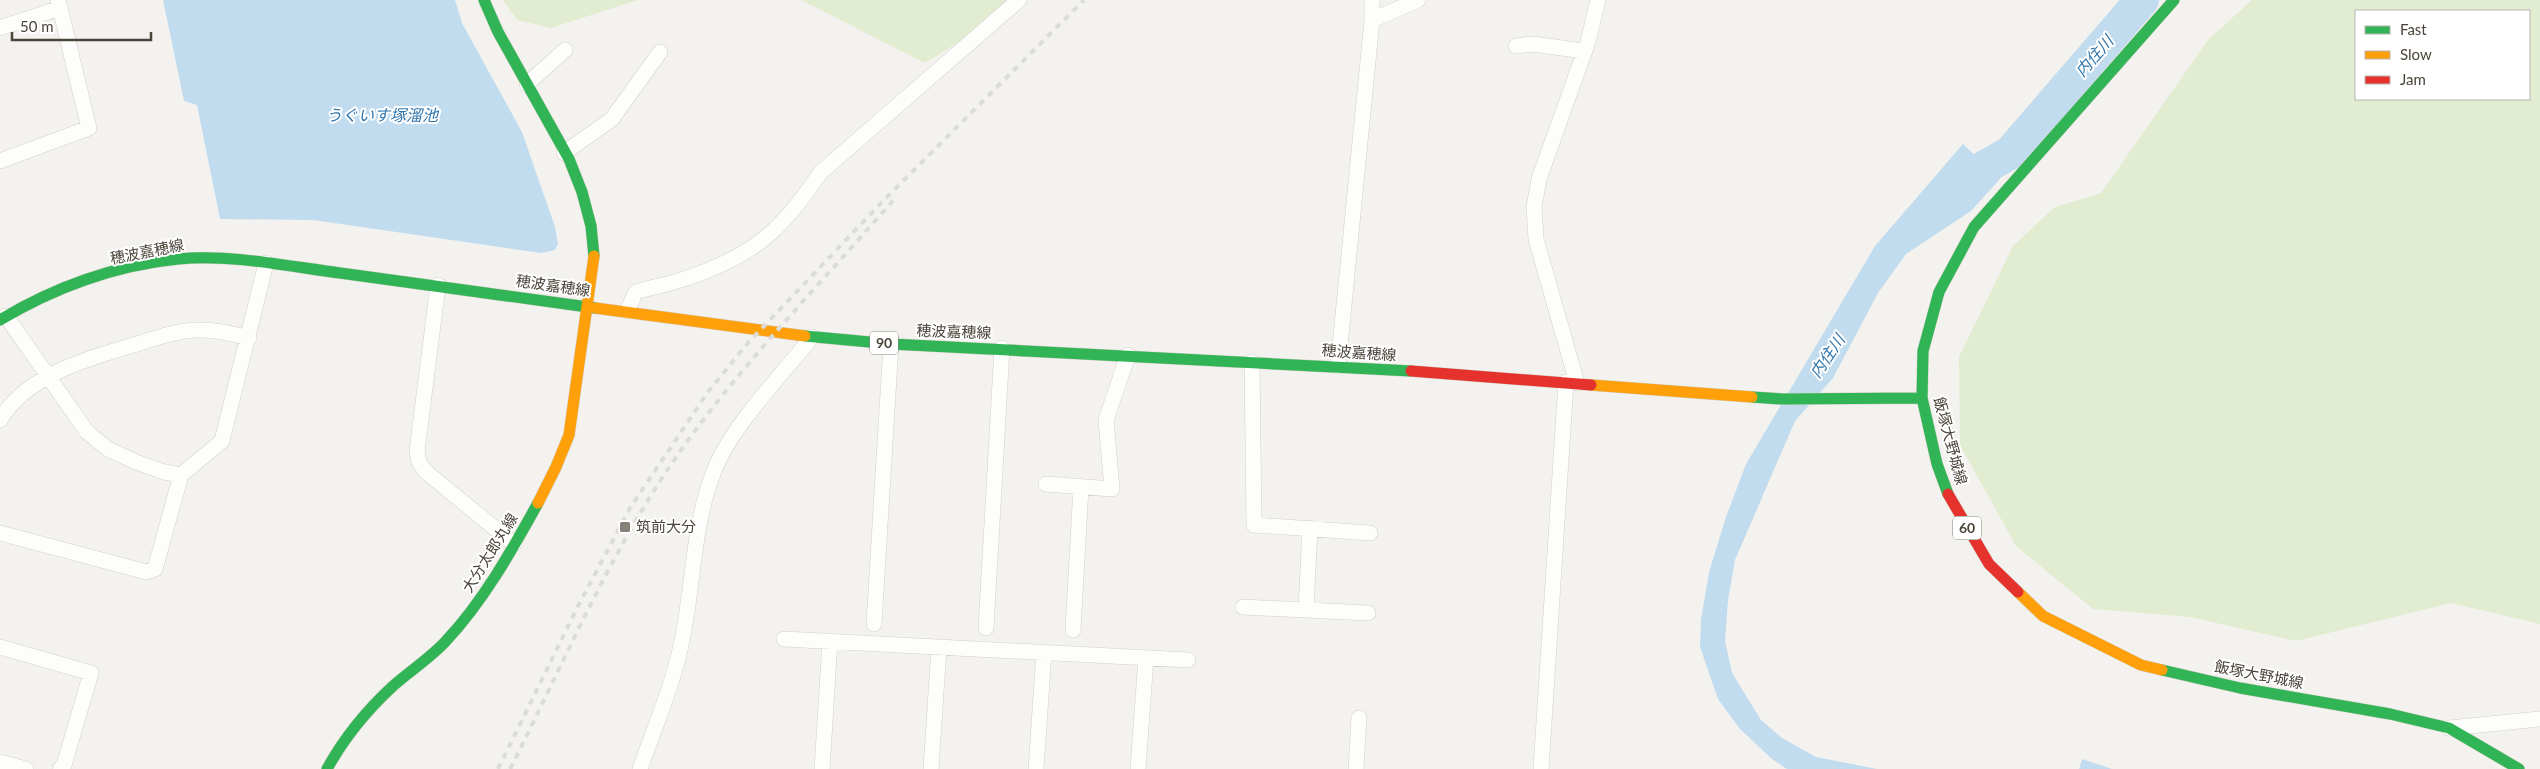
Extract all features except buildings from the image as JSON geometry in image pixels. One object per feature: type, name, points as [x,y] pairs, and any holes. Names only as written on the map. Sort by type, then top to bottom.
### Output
[{"type":"main road","name":"大分太郎丸線","points":[[327,769],[333,756],[387,692],[444,642],[472,610],[532,515],[564,454],[569,435],[594,240],[584,194],[484,0]]},
{"type":"main road","name":"飯塚大野城線","points":[[2174,0],[1974,227],[1939,292],[1922,351],[1922,398],[1937,464],[1952,504],[1989,564],[2043,616],[2141,665],[2240,688],[2390,714],[2449,728],[2519,769]]},
{"type":"main road","name":"穂波嘉穂線","points":[[3,318],[66,288],[133,267],[167,260],[201,258],[266,262],[812,337],[891,344],[1338,366],[1782,399],[1855,400],[1922,398]]},
{"type":"street","points":[[627,311],[636,292],[658,284],[680,281],[712,268],[746,250],[774,230],[798,205],[821,172],[1019,0]]},
{"type":"street","points":[[1338,366],[1372,20],[1372,0]]},
{"type":"street","points":[[1372,20],[1418,0]]},
{"type":"street","points":[[1541,769],[1571,382],[1536,239],[1534,207],[1539,179],[1584,51],[1598,0]]},
{"type":"street","points":[[0,28],[59,4],[89,128],[0,160]]},
{"type":"street","points":[[1516,46],[1532,44],[1584,51]]},
{"type":"street","points":[[527,84],[565,50]]},
{"type":"street","points":[[564,153],[612,119],[660,52]]},
{"type":"street","points":[[0,533],[139,570],[155,569],[181,475],[222,441],[249,338],[266,262]]},
{"type":"street","points":[[438,286],[417,451],[419,462],[426,472],[514,544]]},
{"type":"street","points":[[3,318],[49,377],[87,432],[108,449],[164,472],[181,475]]},
{"type":"street","points":[[0,420],[21,395],[49,377],[104,354],[181,332],[219,330],[249,338]]},
{"type":"street","points":[[640,769],[679,654],[702,514],[714,471],[731,440],[812,337]]},
{"type":"street","points":[[874,624],[891,344]]},
{"type":"street","points":[[986,628],[1002,348]]},
{"type":"street","points":[[1046,484],[1112,489],[1106,420],[1128,355]]},
{"type":"street","points":[[1252,362],[1254,525],[1370,533]]},
{"type":"street","points":[[1074,630],[1081,487]]},
{"type":"street","points":[[1306,610],[1310,528]]},
{"type":"street","points":[[1243,607],[1368,613]]},
{"type":"street","points":[[784,638],[1188,660]]},
{"type":"street","points":[[822,769],[830,641]]},
{"type":"street","points":[[0,646],[90,673],[64,765],[60,769]]},
{"type":"street","points":[[931,769],[939,647]]},
{"type":"street","points":[[1036,769],[1044,652]]},
{"type":"street","points":[[1138,769],[1146,658]]},
{"type":"street","points":[[1356,769],[1359,718]]},
{"type":"street","points":[[2449,728],[2540,719]]},
{"type":"street","points":[[0,762],[26,769]]},
{"type":"green space","points":[[503,0],[638,0],[551,28],[517,20]]},
{"type":"green space","points":[[801,0],[1007,0],[962,40],[925,63]]},
{"type":"green space","points":[[2252,0],[2540,0],[2540,624],[2451,603],[2296,641],[2190,617],[2093,609],[2016,546],[1960,445],[1959,357],[2013,246],[2055,207],[2101,193],[2208,40]]},
{"type":"water","name":"うぐいす塚溜池","points":[[163,0],[455,0],[462,23],[522,132],[555,227],[558,244],[555,250],[541,253],[313,220],[220,219],[197,105],[184,101]]},
{"type":"water","points":[[1963,144],[2000,179],[1971,211],[1906,254],[1878,293],[1833,378],[1795,421],[1735,560],[1728,600],[1725,641],[1732,673],[1761,720],[1782,738],[1816,757],[1877,769],[1787,769],[1772,759],[1740,729],[1718,699],[1700,647],[1701,620],[1709,572],[1726,517],[1746,464],[1875,246]]},
{"type":"water","points":[[2082,759],[2112,769],[2079,769]]},
{"type":"waterway","name":"内住川","points":[[1950,193],[1962,180],[2010,153],[2142,0]]},
{"type":"railway","points":[[498,769],[576,610],[630,508],[708,392],[747,344],[884,200],[1084,0]]},
{"type":"railway","points":[[510,769],[613,562],[660,481],[686,443],[736,379],[897,196]]},
{"type":"traffic: fast","points":[[484,0],[498,32],[569,159],[582,192],[591,226],[594,256]]},
{"type":"traffic: fast","points":[[1948,494],[1937,464],[1922,398],[1923,351],[1939,292],[1974,227],[2174,0]]},
{"type":"traffic: fast","points":[[0,320],[20,308],[63,288],[108,272],[154,262],[198,258],[239,259],[595,308]]},
{"type":"traffic: fast","points":[[805,336],[891,344],[1411,371]]},
{"type":"traffic: fast","points":[[1752,397],[1782,399],[1922,398]]},
{"type":"traffic: fast","points":[[327,769],[348,735],[374,705],[393,686],[439,648],[472,610],[507,557],[538,503]]},
{"type":"traffic: fast","points":[[2162,670],[2240,688],[2390,714],[2449,728],[2519,769]]},
{"type":"traffic: slow","points":[[538,503],[569,435],[594,256]]},
{"type":"traffic: slow","points":[[595,308],[805,336]]},
{"type":"traffic: slow","points":[[1591,385],[1752,397]]},
{"type":"traffic: slow","points":[[2018,592],[2043,616],[2141,665],[2162,670]]},
{"type":"traffic: jam","points":[[1411,371],[1591,385]]},
{"type":"traffic: jam","points":[[1948,494],[1989,564],[2018,592]]},
{"type":"place","name":"筑前大分","points":[[625,527]]}]
